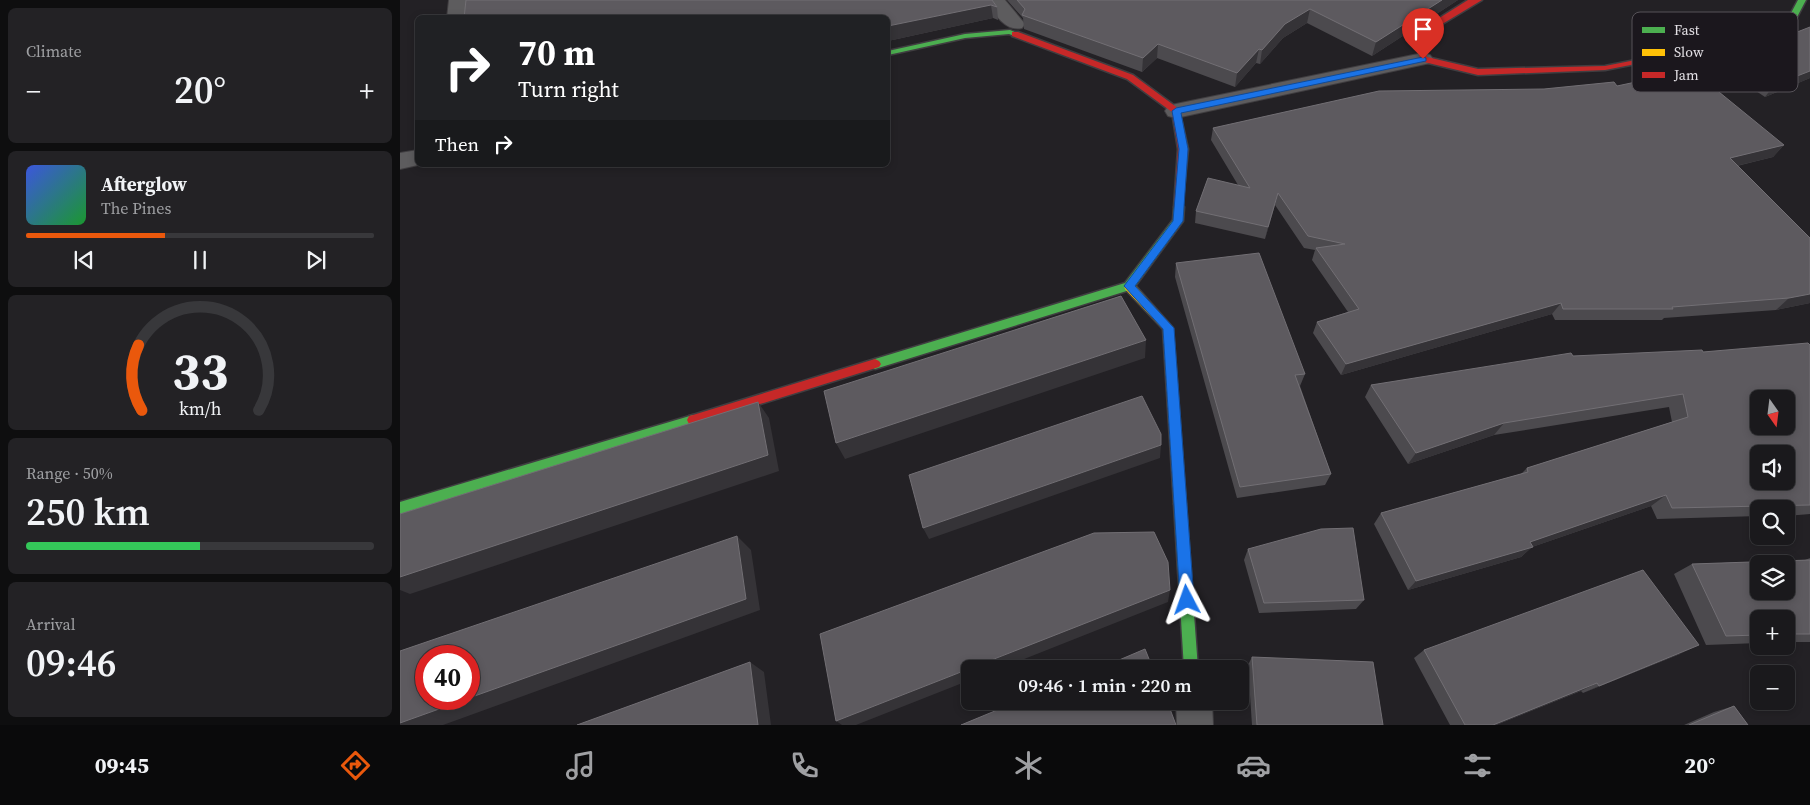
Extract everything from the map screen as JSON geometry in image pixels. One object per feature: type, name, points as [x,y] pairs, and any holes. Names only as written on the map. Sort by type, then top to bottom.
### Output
[{"type":"street","points":[[456,15],[458,0]]},
{"type":"street","points":[[995,0],[1014,24]]},
{"type":"street","points":[[1423,59],[1420,34],[1471,2],[1478,0]]},
{"type":"street","points":[[1796,12],[1802,0]]},
{"type":"street","points":[[400,508],[1129,286],[1178,221],[1183,149],[1176,111],[1130,77],[1010,32],[966,36],[890,53]]},
{"type":"street","points":[[1176,111],[1423,59],[1478,72],[1606,68],[1632,63]]},
{"type":"street","points":[[400,161],[415,158]]},
{"type":"street","points":[[1129,286],[1168,328],[1190,660]]},
{"type":"street","points":[[1194,710],[1195,725]]},
{"type":"building","points":[[466,0],[992,0],[997,7],[991,5],[890,26],[890,15],[464,15]]},
{"type":"building","points":[[1017,0],[1442,0],[1376,42],[1310,9],[1285,24],[1262,50],[1259,49],[1237,73],[1158,44],[1143,58],[1022,15],[1025,9]]},
{"type":"building","points":[[1810,27],[1810,71],[1798,76],[1798,32]]},
{"type":"building","points":[[1614,82],[1617,86],[1632,83],[1632,92],[1719,92],[1784,145],[1730,158],[1810,238],[1810,294],[1789,298],[1672,307],[1673,309],[1563,309],[1561,303],[1346,364],[1317,322],[1359,309],[1316,248],[1345,244],[1308,236],[1278,193],[1268,227],[1196,211],[1208,178],[1250,188],[1213,128],[1379,91],[1544,89]]},
{"type":"building","points":[[1259,253],[1305,374],[1295,375],[1331,474],[1240,487],[1176,263]]},
{"type":"building","points":[[1121,296],[1146,340],[836,443],[824,391]]},
{"type":"building","points":[[1808,343],[1810,345],[1810,505],[1795,505],[1795,500],[1750,500],[1750,506],[1672,508],[1666,495],[1530,542],[1533,547],[1416,581],[1381,513],[1528,472],[1527,468],[1688,417],[1683,394],[1504,423],[1416,453],[1371,385],[1571,353],[1573,356],[1702,350],[1703,352]]},
{"type":"building","points":[[1142,396],[1161,434],[1161,445],[923,528],[909,475]]},
{"type":"building","points":[[758,402],[768,455],[400,577],[400,514]]},
{"type":"building","points":[[1353,528],[1364,600],[1264,603],[1248,549],[1321,529]]},
{"type":"building","points":[[1154,532],[1168,562],[1170,590],[992,660],[961,660],[961,672],[836,721],[820,634],[1094,533]]},
{"type":"building","points":[[737,536],[746,599],[480,694],[480,645],[418,645]]},
{"type":"building","points":[[1810,560],[1810,634],[1795,634],[1795,610],[1750,610],[1750,635],[1726,636],[1692,564],[1750,562],[1750,600],[1795,600],[1795,561]]},
{"type":"building","points":[[1643,570],[1699,645],[1599,686],[1597,683],[1493,725],[1465,725],[1424,650]]},
{"type":"building","points":[[415,646],[415,710],[436,710],[400,723],[400,651]]},
{"type":"building","points":[[1145,649],[1149,660],[1119,660]]},
{"type":"building","points":[[1252,657],[1373,662],[1383,725],[1257,725]]},
{"type":"building","points":[[750,662],[758,725],[577,725]]},
{"type":"building","points":[[1734,706],[1748,725],[1689,725]]},
{"type":"building","points":[[997,710],[1170,710],[1176,725],[961,725]]},
{"type":"traffic: fast","points":[[1796,12],[1802,0]]},
{"type":"traffic: fast","points":[[890,53],[965,36],[1010,32],[1015,34]]},
{"type":"traffic: fast","points":[[875,364],[1129,286],[1178,221],[1179,207]]},
{"type":"traffic: fast","points":[[400,508],[693,420]]},
{"type":"traffic: fast","points":[[1180,504],[1190,660]]},
{"type":"traffic: slow","points":[[1129,286],[1168,328],[1180,504]]},
{"type":"traffic: jam","points":[[1478,0],[1471,2],[1420,34],[1423,59],[1478,72],[1605,68],[1632,63]]},
{"type":"traffic: jam","points":[[1015,34],[1130,77],[1176,111],[1183,149],[1179,207]]},
{"type":"traffic: jam","points":[[693,420],[875,364]]},
{"type":"route","points":[[1187,600],[1168,328],[1129,286],[1178,221],[1183,149],[1176,111],[1423,59]]}]
